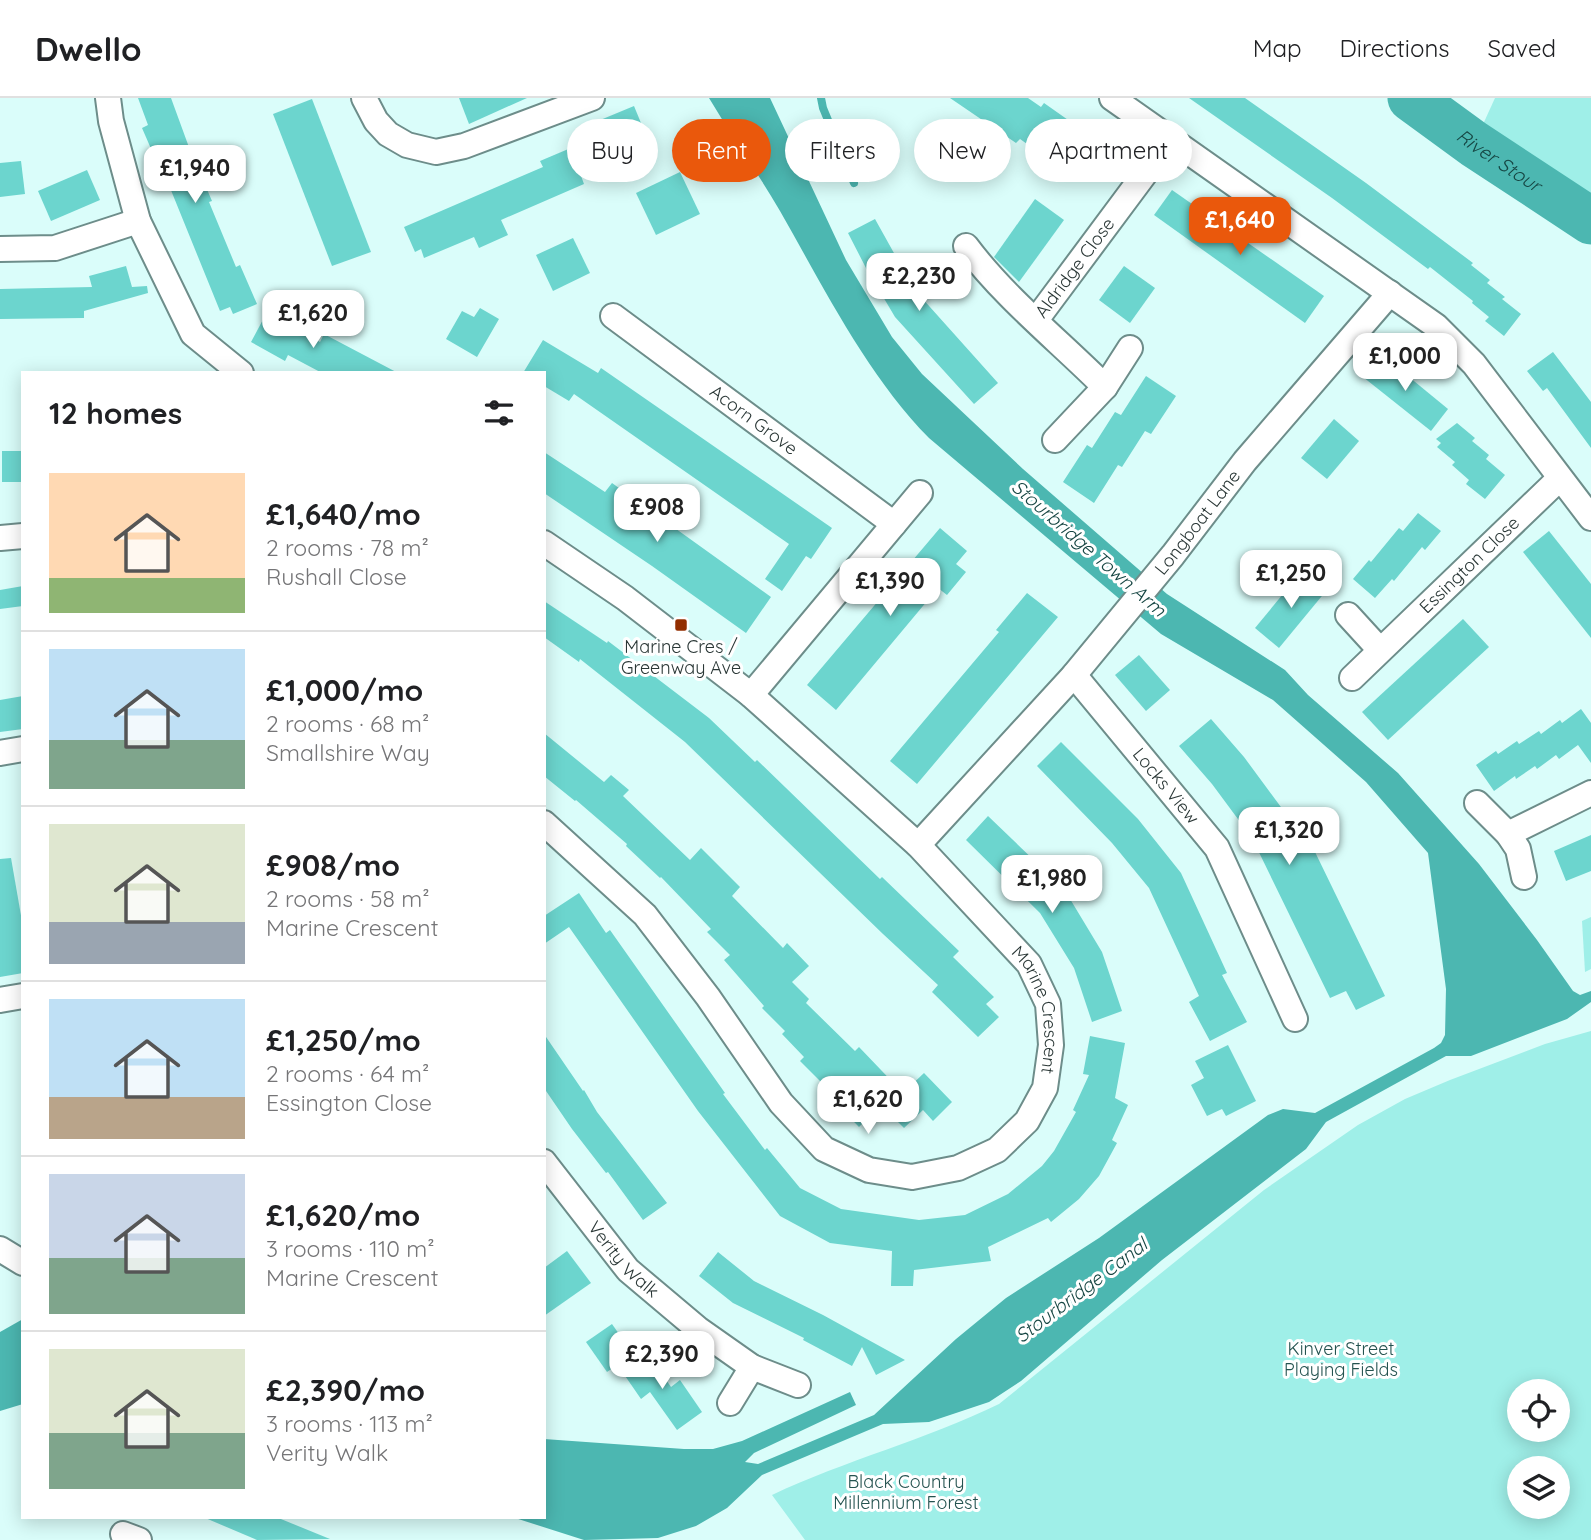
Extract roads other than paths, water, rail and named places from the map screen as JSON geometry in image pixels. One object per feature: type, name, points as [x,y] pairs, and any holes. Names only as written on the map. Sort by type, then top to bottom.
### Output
[{"type":"street","points":[[108,98],[111,121],[138,220],[193,334],[235,369]]},
{"type":"street","points":[[364,98],[376,121],[388,134],[407,145],[436,152],[464,146],[592,98]]},
{"type":"street","points":[[1112,98],[1141,119]]},
{"type":"street","points":[[1192,155],[1436,326],[1474,364],[1591,518]]},
{"type":"street","name":"Aldridge Close","points":[[1105,387],[1037,320],[1139,182]]},
{"type":"street","points":[[0,249],[55,248],[138,220]]},
{"type":"street","points":[[966,246],[984,270],[1020,307],[1037,320]]},
{"type":"street","name":"Longboat Lane","points":[[918,845],[1074,675],[1173,555],[1245,461],[1390,293]]},
{"type":"street","name":"Acorn Grove","points":[[613,316],[894,524]]},
{"type":"street","points":[[1055,440],[1105,387],[1130,348]]},
{"type":"street","name":"Essington Close","points":[[1352,678],[1559,479]]},
{"type":"street","points":[[751,695],[920,493]]},
{"type":"street","points":[[0,538],[21,536]]},
{"type":"street","name":"Marine Crescent","points":[[546,543],[625,598],[751,695],[918,845],[1029,964],[1048,1004],[1051,1045],[1045,1088],[1027,1121],[997,1150],[958,1168],[912,1177],[869,1170],[824,1149],[781,1103],[708,997],[645,915],[547,832]]},
{"type":"street","points":[[1348,615],[1380,650]]},
{"type":"street","name":"Locks View","points":[[1074,675],[1217,848],[1295,1019]]},
{"type":"street","points":[[0,753],[21,749]]},
{"type":"street","points":[[1508,834],[1591,793]]},
{"type":"street","points":[[1477,803],[1508,834],[1518,849],[1524,877]]},
{"type":"street","points":[[0,1000],[21,996]]},
{"type":"street","name":"Verity Walk","points":[[546,1169],[554,1195],[601,1233],[628,1270],[698,1329],[752,1367],[798,1385]]},
{"type":"street","points":[[0,1249],[21,1262]]},
{"type":"street","points":[[730,1403],[752,1367]]},
{"type":"water","points":[[709,98],[770,98],[785,130],[785,182],[809,182],[846,260],[892,337],[922,374],[1023,469],[1167,594],[1285,670],[1308,695],[1398,773],[1479,864],[1573,991],[1580,995],[1591,991],[1591,1002],[1567,1019],[1471,1056],[1446,1056],[1326,1122],[1306,1149],[1162,1260],[1021,1381],[989,1402],[929,1422],[883,1424],[762,1475],[727,1508],[696,1526],[658,1538],[584,1540],[518,1519],[546,1519],[546,1439],[713,1449],[742,1441],[850,1392],[856,1405],[754,1453],[745,1462],[758,1464],[874,1415],[956,1339],[1006,1298],[1099,1238],[1268,1115],[1283,1109],[1315,1113],[1434,1048],[1441,1043],[1445,1035],[1446,989],[1428,853],[1366,782],[1273,700],[1161,634],[929,438],[886,387],[830,300],[762,182],[771,182],[771,119],[722,119]]},
{"type":"water","points":[[21,1320],[21,1405],[0,1411],[0,1332]]},
{"type":"waterway","points":[[821,98],[854,183]]},
{"type":"waterway","name":"River Stour","points":[[1411,98],[1474,144],[1591,221]]},
{"type":"place","name":"Marine Cres / Greenway Ave","points":[[681,625]]},
{"type":"water label","name":"Stourbridge Town Arm","points":[[1089,548]]},
{"type":"water label","name":"Stourbridge Canal","points":[[1081,1290]]},
{"type":"park label","name":"Kinver Street Playing Fields","points":[[1341,1359]]},
{"type":"park label","name":"Black Country Millennium Forest","points":[[906,1492]]}]
